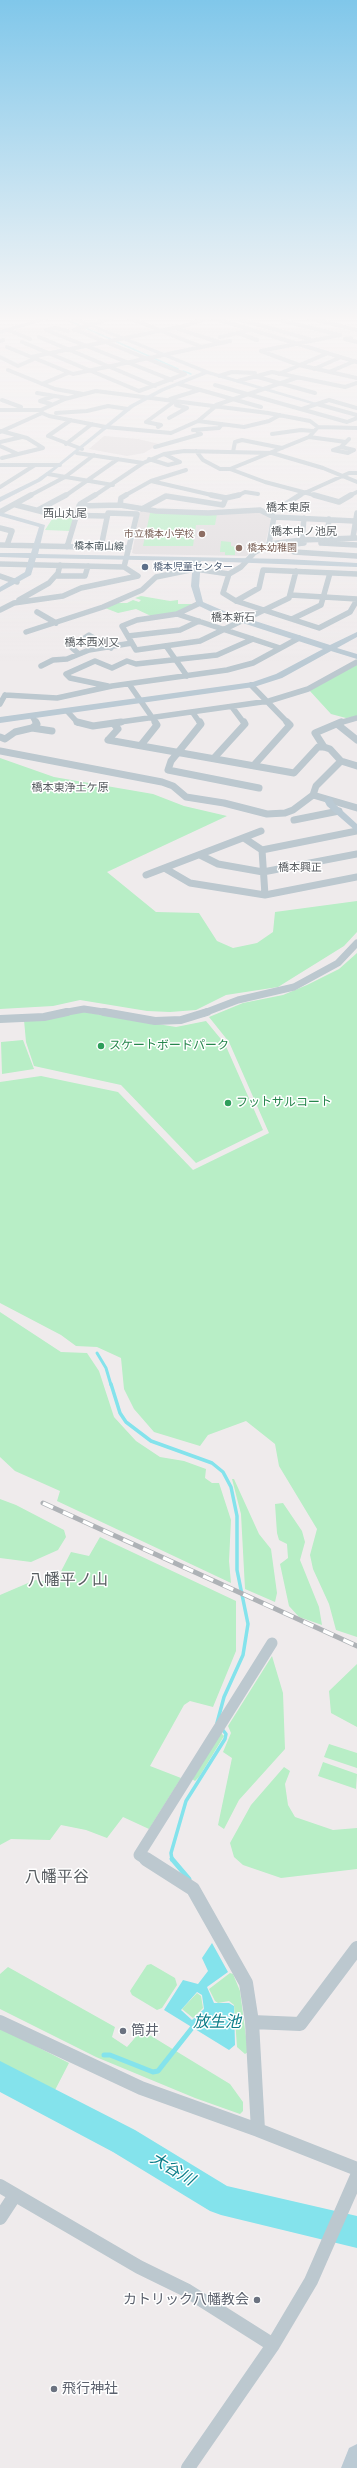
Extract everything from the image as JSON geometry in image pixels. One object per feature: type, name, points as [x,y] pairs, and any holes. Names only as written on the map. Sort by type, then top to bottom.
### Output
[{"type":"street","points":[[2,458],[43,448],[23,437],[8,433]]},
{"type":"street","points":[[52,433],[48,436],[94,456],[143,463]]},
{"type":"street","points":[[66,444],[80,433]]},
{"type":"street","points":[[0,500],[48,474],[80,451],[99,433]]},
{"type":"street","points":[[163,444],[154,442],[171,433]]},
{"type":"street","points":[[155,447],[201,434],[200,433]]},
{"type":"street","points":[[272,434],[278,433]]},
{"type":"street","points":[[309,437],[312,433]]},
{"type":"street","points":[[0,442],[23,437]]},
{"type":"street","points":[[230,469],[309,437],[330,440],[348,440],[341,447]]},
{"type":"street","points":[[233,452],[235,442],[242,440],[282,448]]},
{"type":"street","points":[[326,443],[330,440]]},
{"type":"street","points":[[0,446],[18,454]]},
{"type":"street","points":[[196,451],[203,460],[220,469],[230,469],[265,482],[338,504],[357,492]]},
{"type":"street","points":[[67,547],[78,515],[80,504],[113,485],[149,459],[164,454],[196,451],[272,453],[323,468],[357,473]]},
{"type":"street","points":[[149,459],[168,465],[180,462],[164,454]]},
{"type":"street","points":[[0,513],[65,477],[94,456]]},
{"type":"street","points":[[38,510],[89,481],[118,459]]},
{"type":"street","points":[[0,465],[60,465]]},
{"type":"street","points":[[0,469],[6,465]]},
{"type":"street","points":[[0,487],[35,465]]},
{"type":"street","points":[[323,468],[357,482]]},
{"type":"street","points":[[120,505],[122,498],[151,481],[186,470]]},
{"type":"street","points":[[269,544],[272,515],[303,493],[349,473]]},
{"type":"street","points":[[48,474],[113,485]]},
{"type":"street","points":[[172,474],[181,478]]},
{"type":"street","points":[[151,481],[178,489],[226,498],[235,497],[245,492],[258,494]]},
{"type":"street","points":[[142,509],[166,496],[223,505]]},
{"type":"street","points":[[224,512],[223,505],[226,498]]},
{"type":"street","points":[[16,505],[55,515],[107,516],[108,513],[137,514],[124,567]]},
{"type":"street","points":[[80,506],[120,505],[164,512],[224,512],[260,510],[272,515],[330,520],[354,520]]},
{"type":"street","points":[[0,513],[41,525],[37,546],[28,573],[17,582],[0,590]]},
{"type":"street","points":[[291,595],[357,600],[350,612],[319,628],[236,601],[223,593],[229,574],[248,560],[254,553],[269,544],[326,538],[355,538],[354,520],[357,513]]},
{"type":"street","points":[[101,547],[107,516]]},
{"type":"street","points":[[302,540],[304,518]]},
{"type":"street","points":[[326,538],[330,520]]},
{"type":"street","points":[[0,528],[12,531],[6,545]]},
{"type":"street","points":[[357,545],[295,544],[294,552],[357,556]]},
{"type":"street","points":[[0,545],[129,548]]},
{"type":"street","points":[[332,563],[334,554]]},
{"type":"street","name":"橋本南山線","points":[[0,555],[248,560],[357,565]]},
{"type":"street","points":[[197,559],[195,569],[195,586],[200,603]]},
{"type":"street","points":[[0,564],[124,567],[138,576],[81,588],[63,596],[14,603]]},
{"type":"street","points":[[1,608],[14,603],[49,582],[56,576],[60,565]]},
{"type":"street","points":[[56,576],[85,576],[88,566]]},
{"type":"street","points":[[26,632],[103,607],[142,590],[156,577],[195,569],[229,574]]},
{"type":"street","points":[[236,601],[259,588],[263,570],[357,574]]},
{"type":"street","points":[[296,571],[289,598],[245,621],[200,641],[136,650],[122,626],[137,620],[177,614],[200,603],[245,621],[357,657]]},
{"type":"street","points":[[292,619],[321,605],[330,573]]},
{"type":"street","points":[[0,576],[17,582]]},
{"type":"street","points":[[37,612],[56,623]]},
{"type":"street","points":[[177,614],[280,648]]},
{"type":"street","points":[[128,636],[180,630],[199,621]]},
{"type":"street","points":[[0,720],[251,685],[279,676],[357,634]]},
{"type":"street","points":[[79,654],[71,647],[89,635],[112,648]]},
{"type":"street","points":[[0,704],[2,693],[57,698],[112,686],[240,667],[299,638]]},
{"type":"street","points":[[112,686],[70,678],[66,674],[95,661],[112,668],[127,660],[136,664],[217,655],[253,639]]},
{"type":"street","points":[[41,666],[53,660],[67,659],[89,650],[112,648],[132,643]]},
{"type":"street","points":[[166,646],[177,659],[187,676]]},
{"type":"street","points":[[67,711],[74,720],[84,725],[114,724],[269,701],[308,689],[357,662]]},
{"type":"street","points":[[129,684],[157,725],[141,745]]},
{"type":"street","points":[[251,685],[269,701],[290,725],[254,765]]},
{"type":"street","points":[[214,758],[245,724],[232,707]]},
{"type":"street","points":[[193,713],[201,724],[180,752],[171,761],[168,770],[259,788]]},
{"type":"street","points":[[32,716],[36,724],[32,728]]},
{"type":"street","points":[[324,747],[324,744],[315,733],[336,724],[357,718]]},
{"type":"street","points":[[114,724],[118,729],[108,740],[294,772],[318,747],[324,747],[330,749],[341,761],[357,766]]},
{"type":"street","points":[[336,724],[357,740]]},
{"type":"street","points":[[0,737],[5,739],[15,732],[32,728],[52,731]]},
{"type":"street","points":[[348,733],[357,732]]},
{"type":"street","points":[[0,751],[162,782],[173,786],[186,797],[224,803],[267,814],[285,813],[292,810],[313,795],[316,786],[341,761]]},
{"type":"street","points":[[313,795],[329,800],[340,801],[357,808]]},
{"type":"street","points":[[329,800],[357,830]]},
{"type":"street","points":[[294,820],[339,811]]},
{"type":"street","points":[[244,838],[262,850],[357,830]]},
{"type":"street","points":[[146,875],[166,869],[261,831]]},
{"type":"street","points":[[262,850],[265,895]]},
{"type":"street","points":[[200,855],[218,864],[263,872],[357,854]]},
{"type":"street","points":[[166,869],[190,883],[265,895],[357,877]]},
{"type":"street","points":[[0,1019],[44,1016],[84,1009],[155,1021],[181,1020],[198,1016],[238,1000],[283,991],[338,963],[357,944]]},
{"type":"street","points":[[258,2130],[252,2022],[246,1983],[193,1889],[139,1855],[272,1643]]},
{"type":"street","points":[[252,2022],[300,2024],[357,1948]]},
{"type":"street","points":[[0,2022],[141,2088],[258,2130],[357,2170]]},
{"type":"street","points":[[188,2468],[226,2416],[273,2345],[311,2281],[357,2176]]},
{"type":"street","points":[[0,2186],[139,2267],[186,2290],[273,2345]]},
{"type":"street","points":[[0,2218],[15,2195]]},
{"type":"street","points":[[353,2468],[357,2456]]},
{"type":"shaded area","points":[[104,436],[138,439],[159,444],[144,453],[127,456],[89,449]]},
{"type":"shaded area","name":"市立橋本小学校","points":[[140,510],[260,511],[267,515],[271,520],[265,544],[246,556],[135,554],[132,553]]},
{"type":"green space","points":[[150,513],[217,514],[215,525],[196,525],[193,546],[143,546]]},
{"type":"green space","points":[[54,516],[75,517],[70,531],[45,530]]},
{"type":"green space","points":[[221,541],[231,542],[231,546],[235,547],[235,555],[225,555],[225,552],[220,552]]},
{"type":"green space","points":[[141,596],[170,601],[178,600],[178,604],[193,604],[176,613],[151,616],[136,609],[118,613],[105,608],[117,603],[127,603],[133,600],[139,602],[141,600],[135,598]]},
{"type":"green space","points":[[357,664],[357,717],[346,718],[331,714],[309,690]]},
{"type":"green space","points":[[0,758],[54,777],[153,794],[184,806],[227,816],[107,872],[156,912],[199,913],[217,941],[233,948],[257,943],[273,932],[275,912],[357,901],[357,932],[344,946],[278,987],[226,995],[196,1010],[170,1012],[147,1011],[80,1000],[53,1006],[0,1009]]},
{"type":"green space","points":[[357,953],[357,1637],[336,1630],[329,1604],[313,1569],[310,1555],[317,1529],[279,1466],[275,1444],[246,1421],[208,1435],[200,1446],[154,1432],[134,1409],[124,1389],[121,1358],[97,1347],[76,1346],[61,1335],[0,1303],[0,1082],[41,1076],[118,1092],[193,1170],[269,1133],[229,1042],[209,1017],[243,1003],[283,995],[307,985],[339,969]]},
{"type":"green space","points":[[84,1012],[176,1027],[206,1021],[225,1044],[263,1130],[196,1163],[121,1085],[34,1066],[26,1042],[24,1020]]},
{"type":"green space","points":[[23,1040],[34,1069],[2,1074],[1,1042]]},
{"type":"green space","points":[[0,1312],[61,1352],[87,1353],[99,1371],[114,1417],[136,1441],[160,1457],[184,1461],[206,1469],[205,1478],[212,1483],[219,1483],[231,1520],[229,1561],[231,1583],[57,1501],[60,1491],[15,1471],[0,1457]]},
{"type":"green space","points":[[232,1479],[234,1479],[259,1534],[271,1549],[277,1593],[275,1602],[245,1589],[241,1514]]},
{"type":"green space","points":[[0,1499],[16,1505],[64,1530],[66,1537],[58,1550],[31,1562],[0,1558]]},
{"type":"green space","points":[[283,1503],[302,1531],[305,1542],[300,1560],[319,1607],[322,1625],[299,1617],[289,1606],[280,1564],[288,1558],[287,1544],[279,1540],[277,1533],[275,1504]]},
{"type":"green space","points":[[100,1537],[236,1601],[236,1651],[213,1707],[190,1701],[184,1705],[150,1766],[181,1778],[149,1829],[123,1817],[107,1838],[86,1830],[61,1825],[50,1840],[11,1839],[0,1845],[0,1595],[35,1580],[55,1583],[71,1552],[89,1556]]},
{"type":"green space","points":[[272,1656],[283,1693],[285,1749],[239,1800],[224,1829],[218,1825],[232,1758],[223,1752],[231,1733],[228,1726]]},
{"type":"green space","points":[[357,1664],[357,1727],[331,1713],[329,1691]]},
{"type":"green space","points":[[220,1732],[224,1736],[195,1781],[192,1779]]},
{"type":"green space","points":[[329,1744],[357,1753],[357,1768],[324,1757]]},
{"type":"green space","points":[[323,1762],[357,1774],[356,1789],[318,1776]]},
{"type":"green space","points":[[284,1767],[290,1771],[285,1784],[288,1805],[295,1817],[333,1830],[357,1828],[357,1869],[281,1878],[243,1865],[234,1857],[230,1843],[251,1805]]},
{"type":"green space","points":[[151,1964],[175,1978],[177,1985],[162,2008],[157,2010],[132,1995],[130,1991],[147,1965]]},
{"type":"green space","points":[[8,1967],[115,2027],[112,2037],[127,2047],[140,2032],[143,2031],[230,2084],[243,2102],[243,2111],[240,2114],[195,2098],[96,2057],[0,2009],[0,1974]]},
{"type":"green space","points":[[230,1973],[233,1974],[240,1991],[248,2052],[245,2054],[237,2047],[234,2005],[229,2001],[218,2003],[215,2001],[209,1989]]},
{"type":"green space","points":[[197,1993],[201,1996],[203,2008],[193,2018],[182,2009]]},
{"type":"green space","points":[[0,2028],[69,2063],[54,2092],[0,2064]]},
{"type":"water","name":"放生池","points":[[212,1943],[228,1972],[207,1987],[214,2003],[229,2003],[234,2006],[235,2045],[229,2050],[164,2010],[183,1980],[198,1984],[208,1971],[202,1958]],"holes":[[[197,1992],[202,1995],[204,2009],[192,2020],[181,2010]]]},
{"type":"waterway","points":[[97,1353],[106,1368],[111,1385]]},
{"type":"waterway","points":[[111,1384],[120,1413],[126,1422],[151,1441],[212,1463],[223,1472],[231,1487],[237,1516],[237,1570],[248,1624],[243,1655],[224,1697],[217,1723]]},
{"type":"waterway","points":[[172,1860],[171,1853],[186,1801],[225,1739],[226,1734],[222,1729]]},
{"type":"waterway","points":[[172,1859],[189,1879]]},
{"type":"waterway","points":[[104,2055],[110,2055],[153,2072],[158,2071],[192,2028]]},
{"type":"waterway","name":"大谷川","points":[[0,2076],[124,2141],[221,2200],[357,2232]]},
{"type":"railway","points":[[43,1503],[357,1646]]},
{"type":"place","name":"市立橋本小学校","points":[[202,534]]},
{"type":"place","name":"橋本幼稚園","points":[[239,548]]},
{"type":"place","name":"橋本児童センター","points":[[145,567]]},
{"type":"place","name":"スケートボードパーク","points":[[101,1046]]},
{"type":"place","name":"フットサルコート","points":[[228,1103]]},
{"type":"place","name":"筒井","points":[[123,2031]]},
{"type":"place","name":"カトリック八幡教会","points":[[257,2300]]},
{"type":"place","name":"飛行神社","points":[[54,2389]]},
{"type":"district","name":"橋本東原","points":[[288,508]]},
{"type":"district","name":"西山丸尾","points":[[65,514]]},
{"type":"district","name":"橋本中ノ池尻","points":[[304,532]]},
{"type":"district","name":"橋本新石","points":[[233,618]]},
{"type":"district","name":"橋本西刈又","points":[[92,643]]},
{"type":"district","name":"橋本東浄土ケ原","points":[[70,788]]},
{"type":"district","name":"橋本興正","points":[[300,868]]},
{"type":"district","name":"八幡平ノ山","points":[[68,1581]]},
{"type":"district","name":"八幡平谷","points":[[57,1878]]}]
